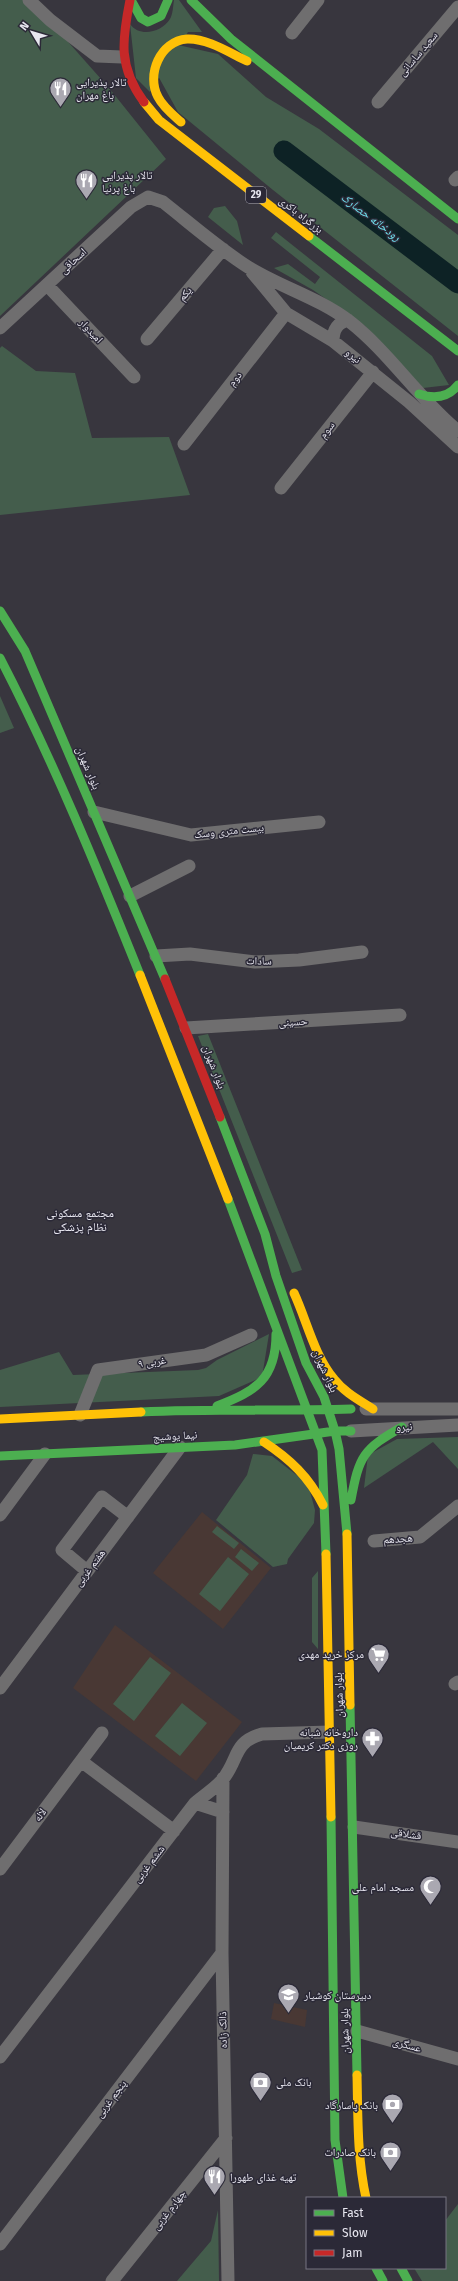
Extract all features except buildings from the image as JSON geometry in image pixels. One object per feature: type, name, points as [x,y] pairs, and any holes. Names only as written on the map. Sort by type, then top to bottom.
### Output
[{"type":"main road","name":"بزرگراه باکری","points":[[131,0],[123,32],[122,57],[130,84],[145,105],[159,120],[458,351]]},
{"type":"main road","points":[[131,0],[141,18],[148,22],[161,16],[168,0]]},
{"type":"main road","points":[[192,1],[231,39],[458,219]]},
{"type":"main road","points":[[241,183],[158,97],[154,87],[154,70],[159,58],[166,49],[177,42],[186,39],[196,40],[269,70]]},
{"type":"main road","points":[[419,394],[438,398],[447,395],[458,385]]},
{"type":"main road","name":"بلوار شهران","points":[[0,611],[25,651],[186,1028],[265,1234],[276,1276],[306,1363],[324,1397],[335,1431],[339,1449],[347,1527],[354,1827],[358,2139],[361,2175],[366,2197]]},
{"type":"main road","name":"بلوار شهران","points":[[0,658],[24,704],[82,834],[193,1107],[275,1321],[322,1450],[325,1511],[324,1527],[330,1732],[336,2140],[339,2179],[343,2197]]},
{"type":"main road","points":[[265,1234],[289,1283],[324,1364],[348,1393],[373,1409]]},
{"type":"main road","points":[[208,1409],[249,1392],[268,1377],[277,1348],[275,1321]]},
{"type":"main road","points":[[0,1419],[208,1409],[351,1409]]},
{"type":"main road","points":[[269,1410],[284,1426],[279,1438]]},
{"type":"main road","points":[[347,1527],[359,1462],[372,1444],[402,1427]]},
{"type":"main road","name":"نیما یوشیج","points":[[0,1456],[264,1442],[279,1438],[351,1430]]},
{"type":"main road","points":[[264,1442],[286,1456],[306,1474],[325,1511]]},
{"type":"main road","points":[[376,2269],[383,2281]]},
{"type":"main road","points":[[402,2269],[408,2281]]},
{"type":"street","points":[[29,0],[50,20],[97,56],[122,57]]},
{"type":"street","points":[[292,33],[318,0]]},
{"type":"street","name":"سعید ساسانی","points":[[378,102],[458,7]]},
{"type":"street","name":"نیرو","points":[[148,197],[163,202],[248,267],[325,305],[348,320],[366,334],[419,394],[458,431]]},
{"type":"street","name":"اسحاقی","points":[[0,328],[131,207],[148,197]]},
{"type":"street","name":"یکم","points":[[146,339],[224,249]]},
{"type":"street","name":"نیرو","points":[[248,267],[286,313],[333,341],[373,372],[458,447]]},
{"type":"street","name":"امیدوار","points":[[47,285],[134,377]]},
{"type":"street","name":"دوم","points":[[184,444],[286,313]]},
{"type":"street","points":[[333,341],[334,330],[342,322],[348,320]]},
{"type":"street","name":"سوم","points":[[281,488],[373,372]]},
{"type":"street","name":"بیست متری وسک","points":[[94,812],[191,835],[319,822]]},
{"type":"street","points":[[130,896],[189,866]]},
{"type":"street","name":"سادات","points":[[156,956],[190,954],[255,962],[299,960],[362,952]]},
{"type":"street","name":"حسینی","points":[[186,1028],[400,1016]]},
{"type":"street","name":"۹ غربی","points":[[80,1415],[98,1370],[206,1355],[251,1335]]},
{"type":"street","name":"نیرو","points":[[351,1409],[458,1410]]},
{"type":"street","name":"نیرو","points":[[351,1430],[458,1425]]},
{"type":"street","name":"هفتم غربی","points":[[0,1688],[180,1447]]},
{"type":"street","points":[[0,1515],[45,1454]]},
{"type":"street","points":[[87,1571],[62,1550],[102,1497],[128,1517]]},
{"type":"street","name":"هجدهم","points":[[374,1541],[420,1537],[458,1506]]},
{"type":"street","name":"ششم غربی","points":[[0,2057],[195,1803],[223,1778],[237,1750],[252,1737],[262,1734],[330,1732]]},
{"type":"street","name":"لاله","points":[[0,1869],[102,1733]]},
{"type":"street","points":[[81,1761],[174,1831]]},
{"type":"street","name":"ذالک زاده","points":[[223,1778],[222,1953],[228,2281]]},
{"type":"street","points":[[195,1803],[223,1812]]},
{"type":"street","name":"قشلاقی","points":[[354,1827],[458,1842]]},
{"type":"street","name":"پنجم غربی","points":[[0,2244],[222,1953]]},
{"type":"street","name":"عسگری","points":[[357,2031],[458,2059]]},
{"type":"street","name":"چهارم غربی","points":[[112,2281],[226,2138]]},
{"type":"street","points":[[372,2281],[375,2269]]},
{"type":"shaded area","points":[[202,1512],[271,1568],[223,1629],[153,1573]]},
{"type":"shaded area","points":[[115,1625],[242,1722],[196,1781],[73,1688]]},
{"type":"shaded area","name":"دبیرستان کوشیار","points":[[274,2003],[307,2010],[305,2027],[271,2019]]},
{"type":"green space","points":[[0,0],[31,0],[109,88],[166,159],[0,316]]},
{"type":"green space","points":[[174,0],[179,0],[202,32],[188,32],[150,92],[136,78],[130,24],[139,31],[145,32],[151,32],[162,27],[171,17]]},
{"type":"green space","points":[[178,45],[218,54],[266,97],[319,129],[458,235],[458,336],[273,190],[178,112],[157,74]]},
{"type":"green space","points":[[225,206],[237,221],[243,245],[208,217],[214,208]]},
{"type":"green space","points":[[276,232],[432,356],[449,385],[423,388],[365,326],[313,290],[274,268],[288,264],[315,284],[320,277],[271,238]]},
{"type":"green space","points":[[2,346],[36,371],[75,373],[92,438],[169,437],[190,495],[0,515],[0,348]]},
{"type":"green space","points":[[0,696],[14,728],[0,733]]},
{"type":"green space","points":[[208,1034],[302,1270],[292,1273],[198,1036]]},
{"type":"green space","points":[[269,1334],[262,1377],[219,1396],[0,1407],[0,1370],[59,1352],[73,1375],[198,1370],[206,1368],[217,1360]]},
{"type":"green space","points":[[458,1437],[458,1469],[433,1442],[364,1488],[368,1455],[397,1439]]},
{"type":"green space","points":[[253,1454],[272,1456],[308,1484],[315,1510],[314,1523],[288,1559],[287,1564],[273,1567],[216,1520],[247,1475]]},
{"type":"green space","points":[[217,1526],[239,1543],[234,1549],[212,1532]]},
{"type":"green space","points":[[241,1549],[259,1563],[252,1571],[235,1557]]},
{"type":"green space","points":[[228,1557],[249,1574],[220,1611],[199,1594]]},
{"type":"green space","points":[[318,1571],[318,1649],[312,1642],[312,1578]]},
{"type":"green space","points":[[150,1657],[171,1673],[134,1721],[113,1704]]},
{"type":"green space","points":[[182,1703],[207,1723],[180,1756],[155,1736]]},
{"type":"green space","points":[[458,2204],[458,2281],[422,2281],[415,2269],[446,2269],[446,2220]]},
{"type":"green space","points":[[218,2210],[219,2281],[177,2281],[211,2241]]},
{"type":"waterway","name":"رودخانه حصارک","points":[[284,151],[458,283]]},
{"type":"traffic: fast","points":[[131,0],[141,18],[148,22],[161,16],[168,0]]},
{"type":"traffic: fast","points":[[191,0],[231,39],[458,219]]},
{"type":"traffic: fast","points":[[309,236],[458,351]]},
{"type":"traffic: fast","points":[[419,394],[430,397],[445,395],[450,393],[458,385]]},
{"type":"traffic: fast","points":[[0,611],[25,651],[165,979]]},
{"type":"traffic: fast","points":[[0,658],[56,775],[91,855],[140,975]]},
{"type":"traffic: fast","points":[[220,1117],[265,1234],[276,1276],[306,1363],[324,1397],[335,1431],[339,1449],[347,1534]]},
{"type":"traffic: fast","points":[[228,1199],[322,1450],[326,1554]]},
{"type":"traffic: fast","points":[[217,1406],[243,1395],[261,1381],[268,1373],[275,1349],[276,1334]]},
{"type":"traffic: fast","points":[[141,1412],[351,1409]]},
{"type":"traffic: fast","points":[[351,1500],[360,1463],[365,1455],[371,1448],[402,1427]]},
{"type":"traffic: fast","points":[[0,1456],[235,1445],[335,1431],[351,1431]]},
{"type":"traffic: fast","points":[[350,1705],[357,2075]]},
{"type":"traffic: fast","points":[[331,1817],[335,2140],[343,2197]]},
{"type":"traffic: fast","points":[[377,2269],[383,2281]]},
{"type":"traffic: fast","points":[[402,2269],[408,2281]]},
{"type":"traffic: slow","points":[[181,122],[168,111],[158,97],[155,88],[154,79],[158,60],[169,46],[178,41],[195,39],[210,43],[247,61]]},
{"type":"traffic: slow","points":[[144,102],[159,120],[309,236]]},
{"type":"traffic: slow","points":[[140,975],[228,1199]]},
{"type":"traffic: slow","points":[[294,1293],[316,1349],[327,1370],[342,1388],[373,1409]]},
{"type":"traffic: slow","points":[[0,1419],[141,1412]]},
{"type":"traffic: slow","points":[[264,1442],[298,1469],[312,1486],[323,1505]]},
{"type":"traffic: slow","points":[[347,1534],[350,1705]]},
{"type":"traffic: slow","points":[[326,1554],[331,1817]]},
{"type":"traffic: slow","points":[[357,2075],[359,2152],[366,2197]]},
{"type":"traffic: jam","points":[[130,0],[125,28],[124,53],[130,77],[144,102]]},
{"type":"traffic: jam","points":[[165,979],[220,1117]]},
{"type":"place","name":"تالار پذیرایی باغ مهران","points":[[60,108]]},
{"type":"place","name":"تالار پذیرایی باغ پرنیا","points":[[87,200]]},
{"type":"place","name":"مرکز خرید مهدی","points":[[379,1674]]},
{"type":"place","name":"داروخانه شبانه روزی دکتر کریمیان","points":[[373,1758]]},
{"type":"place","name":"مسجد امام علی","points":[[430,1906]]},
{"type":"place","name":"دبیرستان کوشیار","points":[[289,2014]]},
{"type":"place","name":"بانک ملی","points":[[260,2102]]},
{"type":"place","name":"بانک پاسارگاد","points":[[393,2124]]},
{"type":"place","name":"بانک صادرات","points":[[391,2172]]},
{"type":"place","name":"تهیه غذای طهورا","points":[[214,2196]]},
{"type":"district","name":"مجتمع مسکونی نظام پزشکی","points":[[80,1220]]}]
